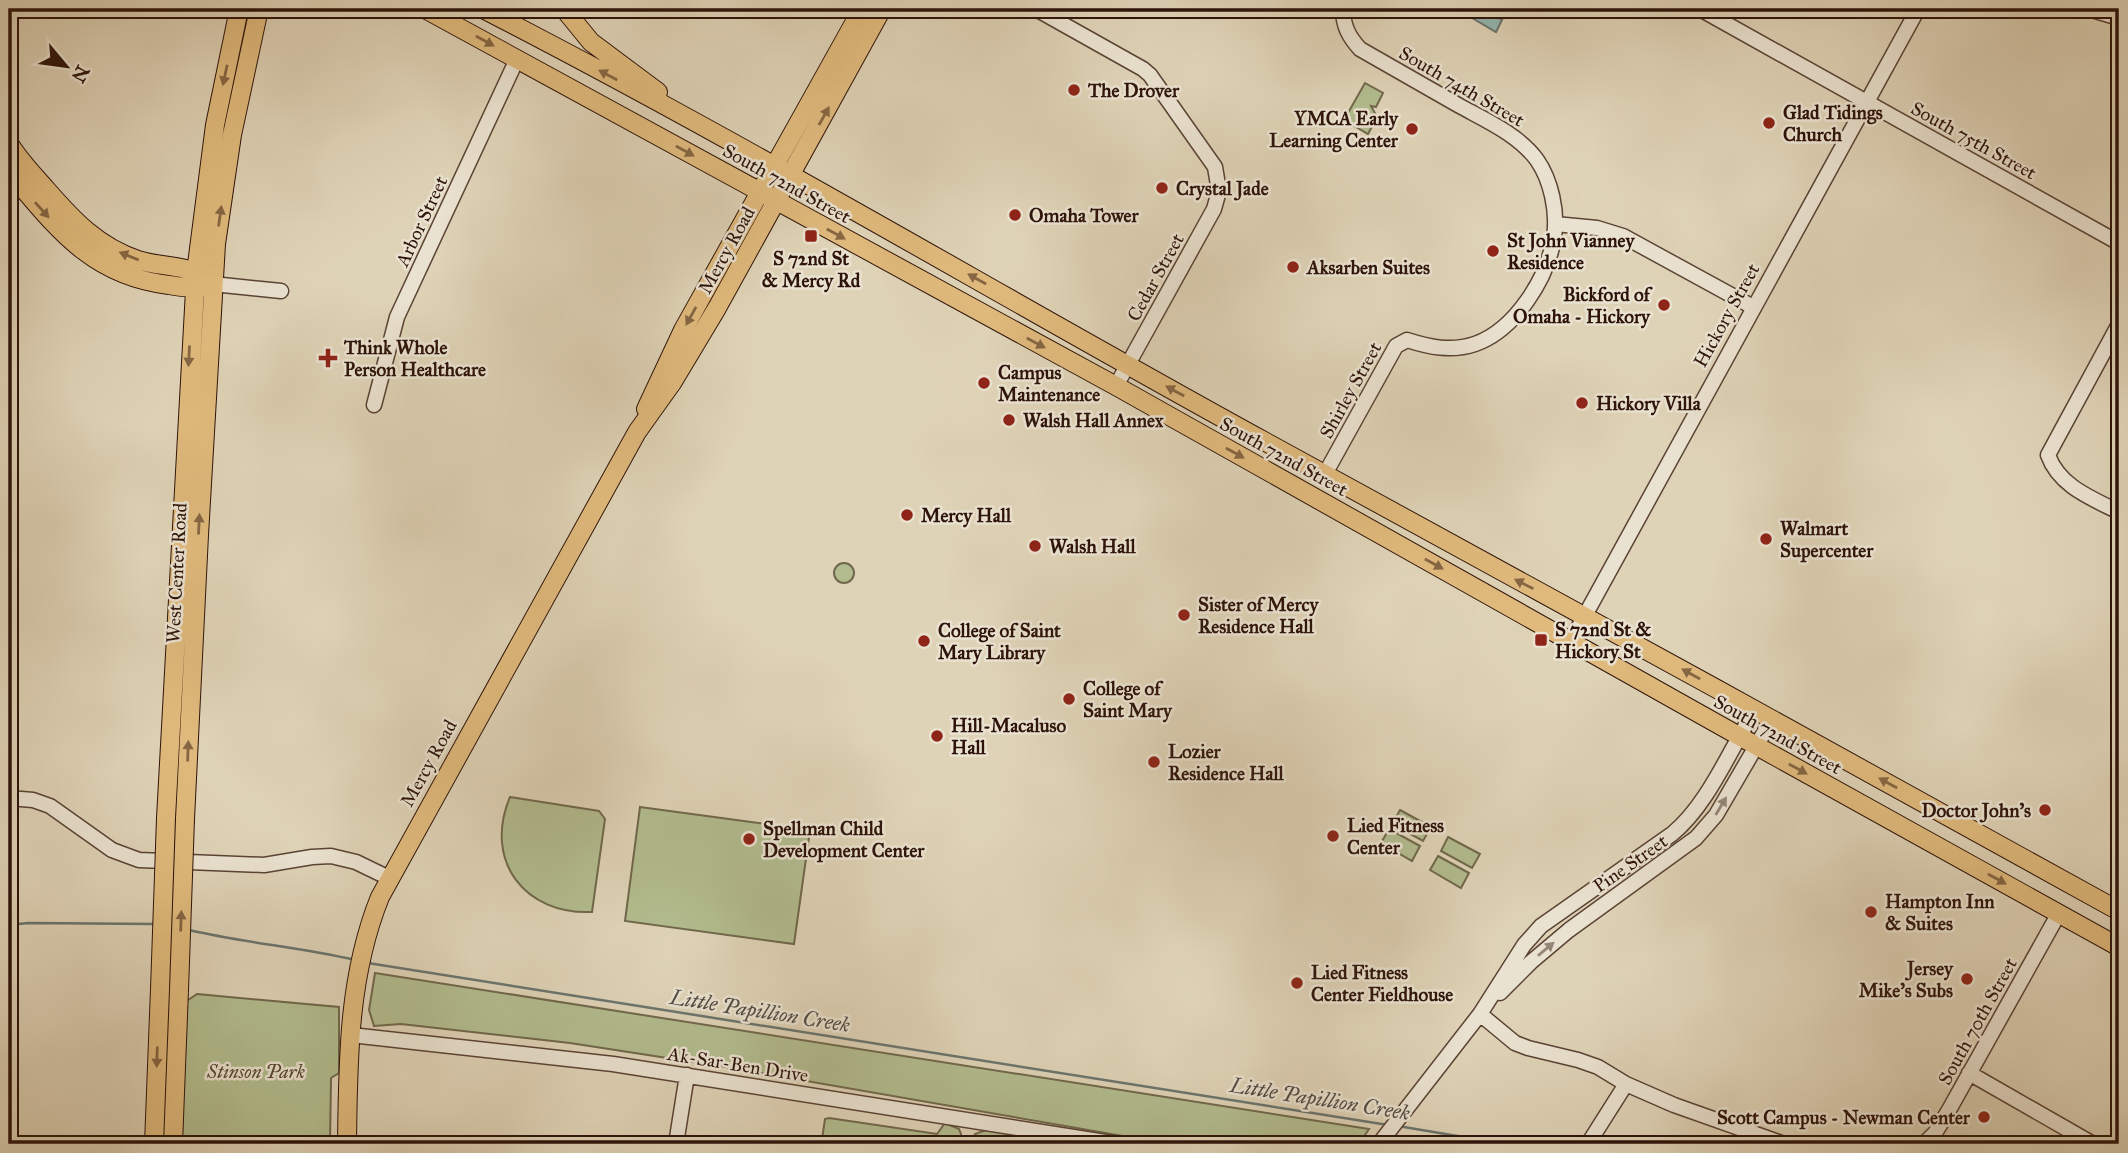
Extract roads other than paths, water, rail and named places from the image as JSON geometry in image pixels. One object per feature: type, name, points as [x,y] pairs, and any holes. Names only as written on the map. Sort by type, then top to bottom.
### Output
[{"type":"main road","name":"West Center Road","points":[[154,1144],[166,818],[195,280],[215,125],[239,9]]},
{"type":"main road","name":"West Center Road","points":[[173,1144],[185,819],[216,244],[232,135],[259,9]]},
{"type":"main road","name":"South 72nd Street","points":[[423,9],[1116,386],[1755,746],[2119,947]]},
{"type":"main road","name":"South 72nd Street","points":[[483,9],[706,128],[1128,365],[2119,911]]},
{"type":"main road","points":[[564,9],[597,47],[706,128]]},
{"type":"main road","name":"Mercy Road","points":[[347,1144],[353,1003],[358,968],[370,922],[389,878],[637,432],[664,367],[769,197],[862,9]]},
{"type":"main road","name":"Mercy Road","points":[[783,171],[881,9]]},
{"type":"main road","points":[[9,143],[25,166],[74,221],[95,239],[141,261],[213,284]]},
{"type":"main road","points":[[9,172],[71,242],[86,255],[136,279],[195,280]]},
{"type":"street","name":"Cedar Street","points":[[1036,9],[1150,75],[1210,157],[1219,182],[1214,209],[1116,386]]},
{"type":"street","name":"South 74th Street","points":[[1343,9],[1344,25],[1351,40],[1360,49],[1502,130],[1524,146],[1537,160],[1548,182],[1555,224]]},
{"type":"street","name":"South 75th Street","points":[[1700,9],[2119,243]]},
{"type":"street","name":"Hickory Street","points":[[1571,641],[1918,9]]},
{"type":"street","points":[[2089,9],[2119,18]]},
{"type":"street","name":"Arbor Street","points":[[374,405],[397,317],[517,59]]},
{"type":"street","points":[[1555,224],[1598,229],[1623,236],[1753,307]]},
{"type":"street","name":"Shirley Street","points":[[1325,474],[1396,346],[1407,340],[1440,348],[1462,347],[1487,339],[1503,329],[1524,303],[1545,268],[1555,235],[1555,224]]},
{"type":"street","points":[[213,284],[281,291]]},
{"type":"street","points":[[2119,324],[2048,455],[2053,469],[2076,489],[2119,512]]},
{"type":"street","name":"Pine Street","points":[[1480,1014],[1524,945],[1541,926],[1672,834],[1685,822],[1704,797],[1755,710]]},
{"type":"street","name":"Pine Street","points":[[1380,1144],[1480,1014],[1531,962],[1562,936],[1696,838],[1719,810],[1772,719]]},
{"type":"street","points":[[9,798],[33,800],[52,807],[109,848],[139,860],[254,865],[331,856],[362,864],[389,878]]},
{"type":"street","name":"South 70th Street","points":[[1924,1144],[1935,1133],[2059,913]]},
{"type":"street","points":[[1480,1014],[1515,1043],[1588,1063],[1626,1084],[1674,1105],[1784,1144]]},
{"type":"street","name":"Ak-Sar-Ben Drive","points":[[351,1035],[606,1063],[1118,1144]]},
{"type":"street","points":[[1969,1073],[2093,1144]]},
{"type":"street","points":[[676,1144],[687,1075]]},
{"type":"street","points":[[1588,1144],[1626,1084]]},
{"type":"water","points":[[1477,9],[1483,9],[1502,20],[1496,32],[1472,18]]},
{"type":"waterway","name":"Little Papillion Creek","points":[[9,925],[155,924]]},
{"type":"waterway","name":"Little Papillion Creek","points":[[189,930],[355,960]]},
{"type":"waterway","name":"Little Papillion Creek","points":[[368,963],[1388,1125]]},
{"type":"waterway","name":"Little Papillion Creek","points":[[1398,1126],[1505,1144]]},
{"type":"place","name":"The Drover","points":[[1074,90]]},
{"type":"place","name":"Glad Tidings Church","points":[[1769,123]]},
{"type":"place","name":"YMCA Early Learning Center","points":[[1412,129]]},
{"type":"place","name":"Crystal Jade","points":[[1162,188]]},
{"type":"place","name":"Omaha Tower","points":[[1015,215]]},
{"type":"place","name":"S 72nd St & Mercy Rd","points":[[811,236]]},
{"type":"place","name":"St John Vianney Residence","points":[[1493,251]]},
{"type":"place","name":"Aksarben Suites","points":[[1293,267]]},
{"type":"place","name":"Bickford of Omaha - Hickory","points":[[1664,305]]},
{"type":"place","name":"Think Whole Person Healthcare","points":[[328,358]]},
{"type":"place","name":"Campus Maintenance","points":[[984,383]]},
{"type":"place","name":"Hickory Villa","points":[[1582,403]]},
{"type":"place","name":"Walsh Hall Annex","points":[[1009,420]]},
{"type":"place","name":"Mercy Hall","points":[[907,515]]},
{"type":"place","name":"Walmart Supercenter","points":[[1766,539]]},
{"type":"place","name":"Walsh Hall","points":[[1035,546]]},
{"type":"place","name":"Sister of Mercy Residence Hall","points":[[1184,615]]},
{"type":"place","name":"S 72nd St & Hickory St","points":[[1541,640]]},
{"type":"place","name":"College of Saint Mary Library","points":[[924,641]]},
{"type":"place","name":"College of Saint Mary","points":[[1069,699]]},
{"type":"place","name":"Hill-Macaluso Hall","points":[[937,736]]},
{"type":"place","name":"Lozier Residence Hall","points":[[1154,762]]},
{"type":"place","name":"Doctor John's","points":[[2045,810]]},
{"type":"place","name":"Lied Fitness Center","points":[[1333,836]]},
{"type":"place","name":"Spellman Child Development Center","points":[[749,839]]},
{"type":"place","name":"Hampton Inn & Suites","points":[[1871,912]]},
{"type":"place","name":"Jersey Mike's Subs","points":[[1967,979]]},
{"type":"place","name":"Lied Fitness Center Fieldhouse","points":[[1297,983]]},
{"type":"place","name":"Scott Campus - Newman Center","points":[[1984,1117]]},
{"type":"park label","name":"Stinson Park","points":[[256,1071]]}]
